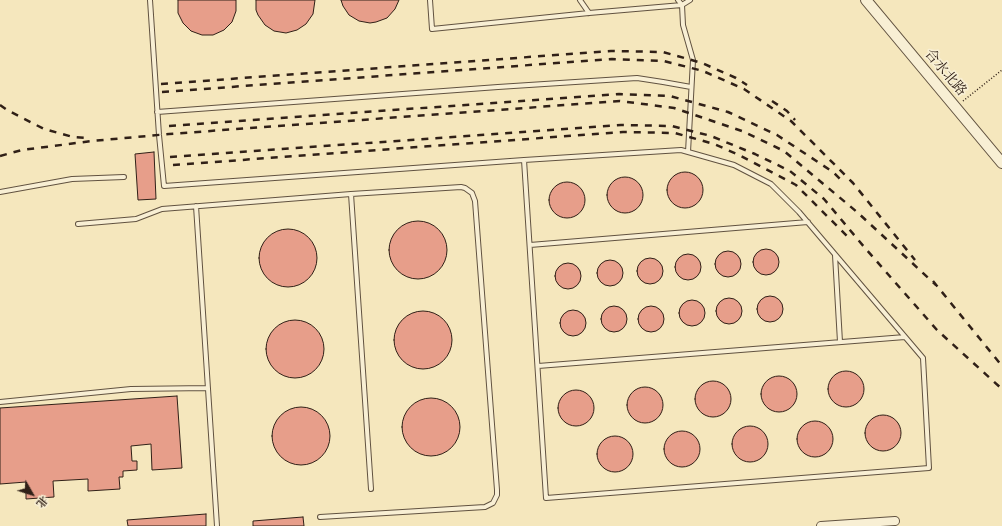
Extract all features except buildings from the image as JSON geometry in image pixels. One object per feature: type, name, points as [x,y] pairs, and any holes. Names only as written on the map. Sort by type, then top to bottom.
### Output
[{"type":"street","name":"合水北路","points":[[866,0],[1002,163]]},
{"type":"street","points":[[821,526],[895,520]]},
{"type":"lane","points":[[150,0],[164,186],[524,160],[681,150],[734,165],[771,184],[808,222],[923,358],[929,468],[546,498],[524,160]]},
{"type":"lane","points":[[430,0],[432,29],[682,5],[690,0]]},
{"type":"lane","points":[[580,0],[589,13]]},
{"type":"lane","points":[[678,0],[682,5],[683,25],[693,60],[688,152]]},
{"type":"lane","points":[[158,112],[637,78],[691,87]]},
{"type":"lane","points":[[0,192],[72,179],[124,177]]},
{"type":"lane","points":[[78,224],[136,219],[162,209],[196,206],[461,187],[472,193],[474,197],[497,495],[493,503],[484,507],[320,517]]},
{"type":"lane","points":[[351,194],[371,489]]},
{"type":"lane","points":[[196,206],[217,526]]},
{"type":"lane","points":[[530,245],[808,222]]},
{"type":"lane","points":[[835,254],[840,342]]},
{"type":"lane","points":[[538,366],[905,337]]},
{"type":"lane","points":[[0,402],[131,389],[208,388]]},
{"type":"path","points":[[956,108],[1002,70]]},
{"type":"railway","points":[[161,84],[611,51],[663,52],[702,63],[736,78],[747,85]]},
{"type":"railway","points":[[162,92],[612,59],[664,61],[703,71],[744,89],[791,121],[853,183],[915,260]]},
{"type":"railway","points":[[169,126],[619,94],[670,96],[728,112],[777,135],[833,172],[840,179]]},
{"type":"railway","points":[[0,156],[22,150],[92,141],[169,134],[620,101],[674,108],[742,131],[784,151],[857,212],[936,285]]},
{"type":"railway","points":[[772,101],[787,111],[795,120]]},
{"type":"railway","points":[[0,105],[44,129],[73,137],[88,138]]},
{"type":"railway","points":[[170,157],[621,125],[672,126],[711,136],[755,154],[790,171],[824,199],[937,330],[1002,389]]},
{"type":"railway","points":[[173,165],[623,132],[675,133],[714,144],[739,155],[796,185],[851,240]]},
{"type":"railway","points":[[933,281],[1002,366]]}]
